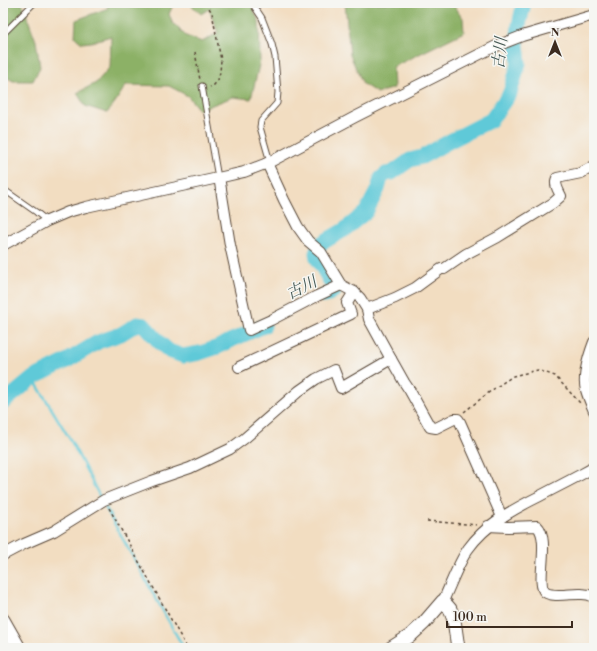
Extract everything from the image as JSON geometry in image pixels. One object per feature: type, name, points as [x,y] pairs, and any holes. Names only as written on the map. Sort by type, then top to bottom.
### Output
[{"type":"street","points":[[3,245],[47,221],[68,212],[244,172],[269,162],[494,47],[518,37],[594,15]]},
{"type":"street","points":[[269,162],[284,200],[298,227],[308,241],[318,250],[336,287]]},
{"type":"street","points":[[367,309],[415,288],[441,269],[444,269],[466,254],[498,237],[553,203],[561,196],[556,184],[557,178],[581,173],[594,166]]},
{"type":"street","points":[[218,178],[230,245],[249,330],[336,287],[354,292],[367,309],[369,319],[390,359],[430,427],[436,428],[454,419],[460,422],[502,517]]},
{"type":"street","points":[[239,367],[352,314],[347,303],[354,292]]},
{"type":"street","points":[[590,409],[585,378],[594,342]]},
{"type":"street","points":[[3,555],[54,531],[104,500],[190,468],[230,449],[245,438],[299,390],[334,370],[341,388],[390,359]]},
{"type":"street","points":[[391,648],[410,636],[424,623],[443,601],[468,549],[488,526],[518,507],[591,469],[594,465]]},
{"type":"street","points":[[488,526],[537,526],[542,536],[542,586],[545,592],[552,594],[582,594],[594,597]]},
{"type":"street","points":[[443,601],[450,609],[454,620],[458,648]]},
{"type":"street","points":[[3,620],[19,648]]},
{"type":"lane","points":[[3,36],[4,33],[34,3]]},
{"type":"lane","points":[[252,3],[262,18],[272,44],[275,57],[278,92],[277,103],[261,121],[260,127],[269,162]]},
{"type":"lane","points":[[202,88],[218,178]]},
{"type":"lane","points":[[3,189],[47,221]]},
{"type":"path","points":[[195,52],[202,88],[208,88],[214,85],[218,80],[221,60],[212,13],[206,3]]},
{"type":"path","points":[[458,420],[464,412],[513,376],[538,370],[555,376],[590,409]]},
{"type":"path","points":[[104,500],[187,648]]},
{"type":"path","points":[[427,521],[488,526]]},
{"type":"green space","points":[[3,3],[22,3],[36,41],[40,67],[33,81],[13,81],[3,75]]},
{"type":"green space","points":[[106,3],[174,3],[169,14],[172,22],[186,36],[202,42],[218,33],[209,9],[201,14],[189,3],[250,3],[259,21],[260,61],[251,99],[233,97],[199,110],[188,96],[169,86],[126,85],[107,113],[85,106],[77,93],[96,83],[110,67],[111,36],[82,43],[75,37],[76,20],[108,8]]},
{"type":"green space","points":[[345,3],[452,3],[463,18],[464,32],[393,67],[394,88],[377,93],[363,84],[350,55]]},
{"type":"waterway","name":"古川","points":[[325,296],[335,290],[317,258],[316,253],[320,244],[344,230],[366,212],[378,189],[381,178],[386,174],[392,173],[410,160],[422,157],[491,120],[510,93],[519,63],[517,44],[519,25],[524,3]]},
{"type":"waterway","name":"古川","points":[[3,403],[33,378],[65,362],[98,342],[121,334],[137,324],[144,325],[169,351],[183,356],[200,353],[218,347],[264,326]]},
{"type":"waterway","points":[[33,378],[71,441],[101,499]]},
{"type":"waterway","points":[[104,505],[184,648]]}]
